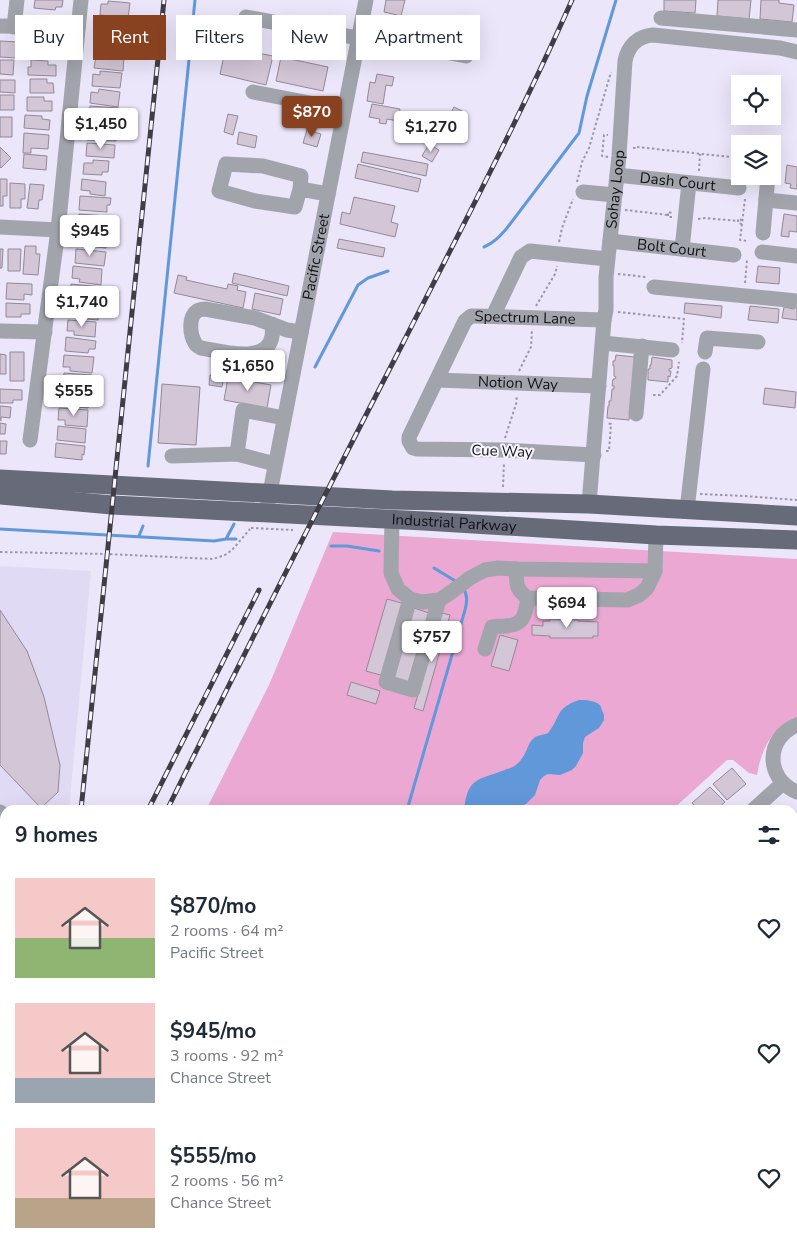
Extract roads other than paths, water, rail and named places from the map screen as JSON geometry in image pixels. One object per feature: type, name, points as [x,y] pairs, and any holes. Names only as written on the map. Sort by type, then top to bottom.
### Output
[{"type":"main road","name":"Industrial Parkway","points":[[0,479],[392,500],[590,504],[797,516]]},
{"type":"main road","name":"Industrial Parkway","points":[[0,495],[112,505],[656,535],[797,540]]},
{"type":"street","points":[[7,26],[17,0]]},
{"type":"street","points":[[79,15],[81,0]]},
{"type":"street","name":"Pacific Street","points":[[363,15],[366,0]]},
{"type":"street","points":[[661,18],[797,30]]},
{"type":"street","points":[[262,20],[356,37]]},
{"type":"street","name":"Sohay Loop","points":[[590,504],[606,310],[608,259],[617,175],[625,61],[629,49],[637,41],[646,36],[654,35],[780,48],[797,52]]},
{"type":"street","name":"Pacific Street","points":[[266,513],[356,47]]},
{"type":"street","points":[[30,440],[58,230],[75,60]]},
{"type":"street","points":[[253,92],[320,105],[343,115]]},
{"type":"street","points":[[226,164],[263,166],[301,176],[300,189],[294,207],[255,201],[219,191],[226,164]]},
{"type":"street","name":"Dash Court","points":[[617,175],[693,181],[742,190]]},
{"type":"street","points":[[682,249],[693,181]]},
{"type":"street","points":[[763,232],[767,185]]},
{"type":"street","points":[[300,189],[328,194]]},
{"type":"street","points":[[578,192],[615,194]]},
{"type":"street","points":[[766,200],[797,203]]},
{"type":"street","points":[[0,227],[58,230]]},
{"type":"street","name":"Bolt Court","points":[[610,241],[734,254]]},
{"type":"street","points":[[493,316],[521,257],[525,253],[530,251],[608,259]]},
{"type":"street","points":[[762,252],[797,256]]},
{"type":"street","points":[[654,286],[797,301]]},
{"type":"street","points":[[272,324],[272,338],[266,348],[256,354],[201,348],[195,345],[191,325],[193,316],[197,311],[205,309],[255,318],[272,324],[287,330],[301,332]]},
{"type":"street","name":"Spectrum Lane","points":[[410,445],[410,438],[437,380],[465,321],[471,316],[604,320]]},
{"type":"street","points":[[0,331],[45,332]]},
{"type":"street","points":[[705,352],[707,338],[758,342]]},
{"type":"street","points":[[603,343],[672,350]]},
{"type":"street","points":[[636,414],[642,346]]},
{"type":"street","points":[[687,510],[703,370]]},
{"type":"street","name":"Notion Way","points":[[437,380],[600,386]]},
{"type":"street","points":[[237,454],[243,410],[284,418]]},
{"type":"street","name":"Cue Way","points":[[410,445],[417,449],[504,450],[594,455]]},
{"type":"street","points":[[172,456],[237,454],[275,464]]},
{"type":"street","points":[[392,519],[391,573],[398,589],[410,599],[422,602],[443,597],[485,570],[498,568],[655,571]]},
{"type":"street","points":[[516,569],[517,585],[521,593],[528,598],[627,600],[639,596],[647,588],[655,571],[656,535]]},
{"type":"street","points":[[410,599],[386,682],[413,690],[443,597]]},
{"type":"street","points":[[484,649],[492,627],[513,625],[522,620],[528,598]]},
{"type":"street","points":[[797,725],[783,734],[774,748],[773,759],[774,769],[779,779],[797,792]]},
{"type":"street","points":[[759,805],[783,783]]},
{"type":"water","points":[[579,700],[592,701],[600,705],[604,715],[604,720],[599,728],[585,737],[583,753],[572,770],[560,775],[548,774],[544,776],[540,780],[535,795],[524,805],[465,805],[468,791],[476,781],[516,765],[523,757],[532,740],[537,736],[548,733],[562,710]]},
{"type":"waterway","points":[[148,466],[195,0]]},
{"type":"waterway","points":[[484,247],[494,241],[507,228],[579,133],[587,96],[616,0]]},
{"type":"waterway","points":[[315,367],[358,285],[368,278],[388,271]]},
{"type":"waterway","points":[[0,529],[214,541],[226,539],[234,524]]},
{"type":"waterway","points":[[139,536],[143,526]]},
{"type":"waterway","points":[[227,539],[236,539]]},
{"type":"waterway","points":[[331,546],[347,546],[379,551]]},
{"type":"waterway","points":[[434,568],[457,582]]},
{"type":"waterway","points":[[408,805],[465,610],[467,599],[463,588]]},
{"type":"railway","points":[[82,805],[164,0]]},
{"type":"railway","points":[[170,805],[490,173],[572,0]]},
{"type":"railway","points":[[151,805],[259,590]]}]
